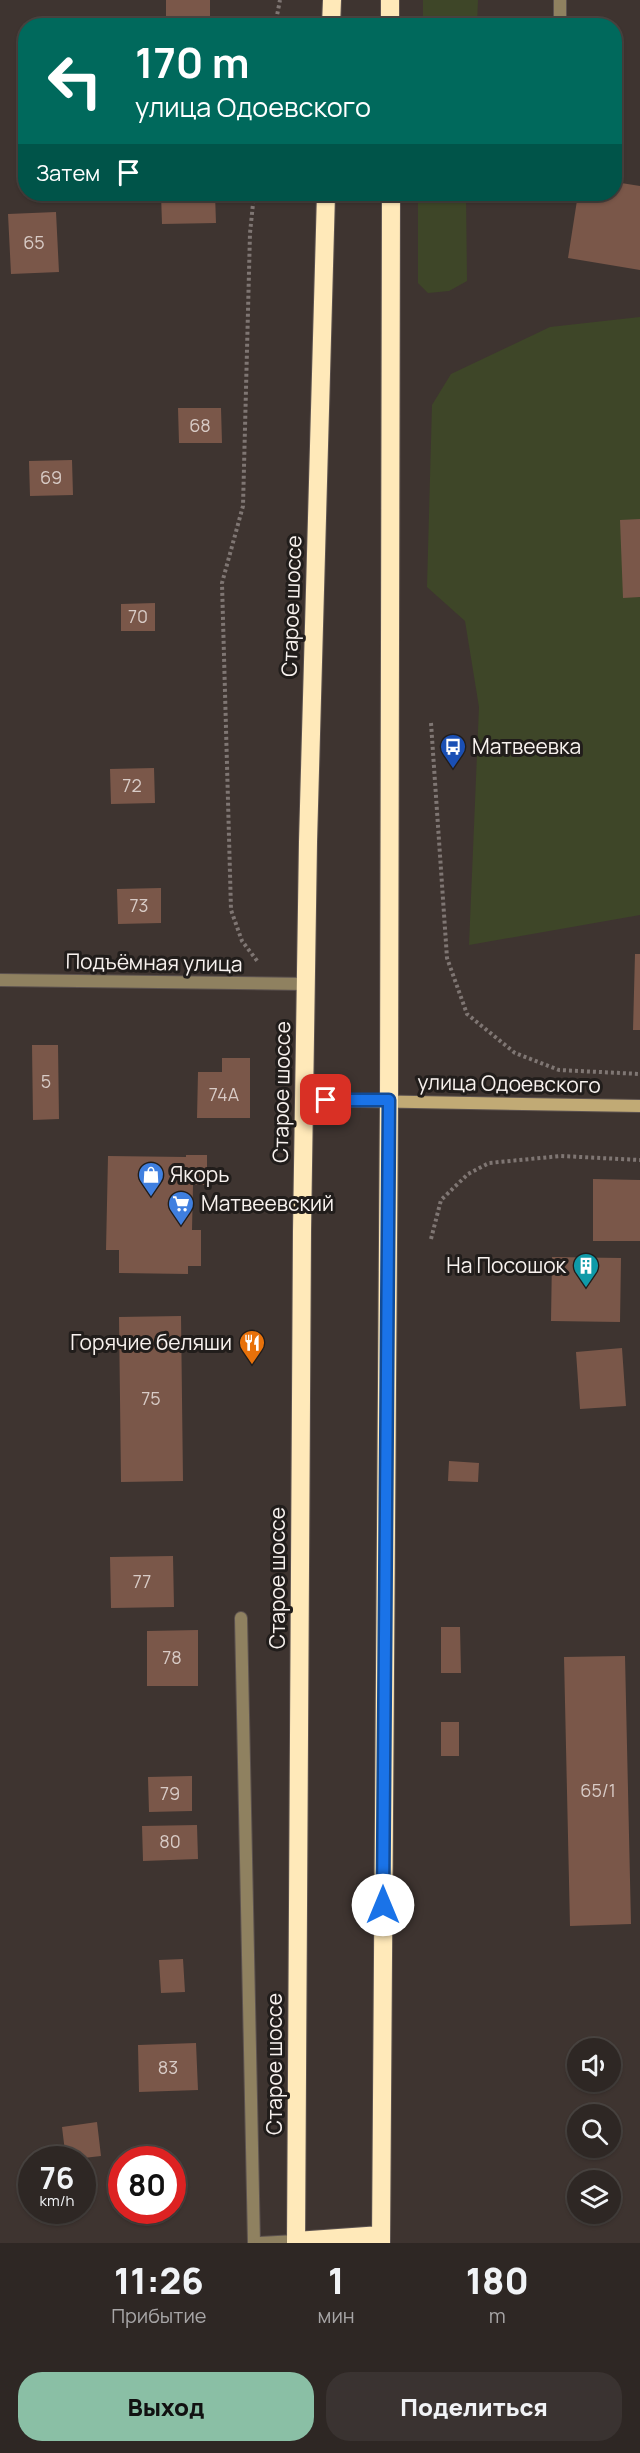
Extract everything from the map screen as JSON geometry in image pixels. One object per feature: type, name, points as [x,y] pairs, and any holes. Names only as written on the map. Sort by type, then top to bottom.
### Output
[{"type":"highway","points":[[331,18],[332,0]]},
{"type":"highway","points":[[390,0],[390,18]]},
{"type":"highway","name":"Старое шоссе","points":[[296,2242],[302,1231],[308,842],[326,201]]},
{"type":"highway","points":[[296,2242],[381,2239],[389,1100],[391,201]]},
{"type":"street","points":[[560,0],[560,18]]},
{"type":"street","name":"Подъёмная улица","points":[[0,980],[307,984]]},
{"type":"street","name":"улица Одоевского","points":[[305,1100],[640,1106]]},
{"type":"street","points":[[241,1618],[254,2243]]},
{"type":"street","points":[[260,2243],[296,2242]]},
{"type":"path","points":[[277,18],[280,0]]},
{"type":"path","points":[[253,201],[250,233],[243,506],[222,583],[231,910],[242,941],[258,960],[262,985]]},
{"type":"path","points":[[431,723],[447,958],[467,1014],[515,1053],[559,1070],[640,1074]]},
{"type":"path","points":[[431,1239],[441,1200],[468,1174],[489,1163],[561,1156],[640,1160]]},
{"type":"green space","points":[[423,0],[478,0],[477,18],[426,18],[423,16]]},
{"type":"green space","points":[[418,201],[466,201],[467,281],[449,291],[428,293],[418,283]]},
{"type":"green space","points":[[640,317],[640,915],[469,945],[479,707],[465,621],[427,587],[432,405],[451,374],[550,327]]},
{"type":"building","points":[[166,0],[210,0],[210,18],[166,18]]},
{"type":"building","points":[[622,183],[640,186],[640,270],[568,258],[577,201],[622,201]]},
{"type":"building","points":[[161,201],[215,201],[216,223],[162,224]]},
{"type":"building","points":[[56,212],[59,272],[11,274],[8,214]]},
{"type":"building","points":[[178,408],[221,408],[222,443],[179,443]]},
{"type":"building","points":[[72,460],[73,495],[30,496],[29,461]]},
{"type":"building","points":[[640,519],[640,597],[623,598],[620,520]]},
{"type":"building","points":[[155,603],[155,631],[121,631],[121,604]]},
{"type":"building","points":[[154,768],[155,803],[111,804],[110,769]]},
{"type":"building","points":[[161,888],[161,923],[118,924],[117,889]]},
{"type":"building","points":[[635,954],[640,954],[640,1030],[633,1030]]},
{"type":"building","points":[[32,1045],[58,1045],[59,1119],[33,1120]]},
{"type":"building","points":[[222,1058],[250,1058],[250,1118],[197,1118],[198,1072],[222,1072]]},
{"type":"building","points":[[186,1155],[207,1155],[207,1185],[193,1185],[192,1230],[201,1230],[201,1266],[188,1266],[188,1274],[119,1273],[119,1250],[106,1250],[108,1156],[186,1157]]},
{"type":"building","points":[[593,1179],[640,1180],[640,1241],[593,1241]]},
{"type":"building","name":"На Посошок","points":[[552,1257],[621,1258],[620,1322],[551,1321]]},
{"type":"building","points":[[181,1316],[183,1481],[121,1482],[119,1317]]},
{"type":"building","points":[[622,1348],[626,1406],[580,1409],[576,1352]]},
{"type":"building","points":[[449,1461],[479,1463],[478,1482],[448,1481]]},
{"type":"building","points":[[173,1556],[174,1607],[111,1608],[110,1557]]},
{"type":"building","points":[[441,1627],[460,1627],[461,1673],[441,1673]]},
{"type":"building","points":[[198,1630],[198,1686],[147,1686],[147,1631]]},
{"type":"building","points":[[625,1656],[631,1924],[570,1926],[564,1657]]},
{"type":"building","points":[[441,1722],[459,1722],[459,1756],[441,1756]]},
{"type":"building","points":[[192,1776],[192,1811],[149,1812],[148,1777]]},
{"type":"building","points":[[197,1825],[198,1859],[143,1861],[142,1826]]},
{"type":"building","points":[[183,1959],[185,1992],[161,1993],[159,1960]]},
{"type":"building","points":[[196,2043],[198,2090],[139,2092],[138,2045]]},
{"type":"building","points":[[97,2122],[101,2156],[96,2157],[96,2146],[64,2146],[62,2127]]},
{"type":"place","name":"Матвеевка","points":[[453,770]]},
{"type":"place","name":"Якорь","points":[[151,1198]]},
{"type":"place","name":"Матвеевский","points":[[181,1227]]},
{"type":"place","name":"На Посошок","points":[[586,1289]]},
{"type":"place","name":"Горячие беляши","points":[[252,1366]]},
{"type":"route","points":[[326,1100],[389,1100],[383,1905]]}]
